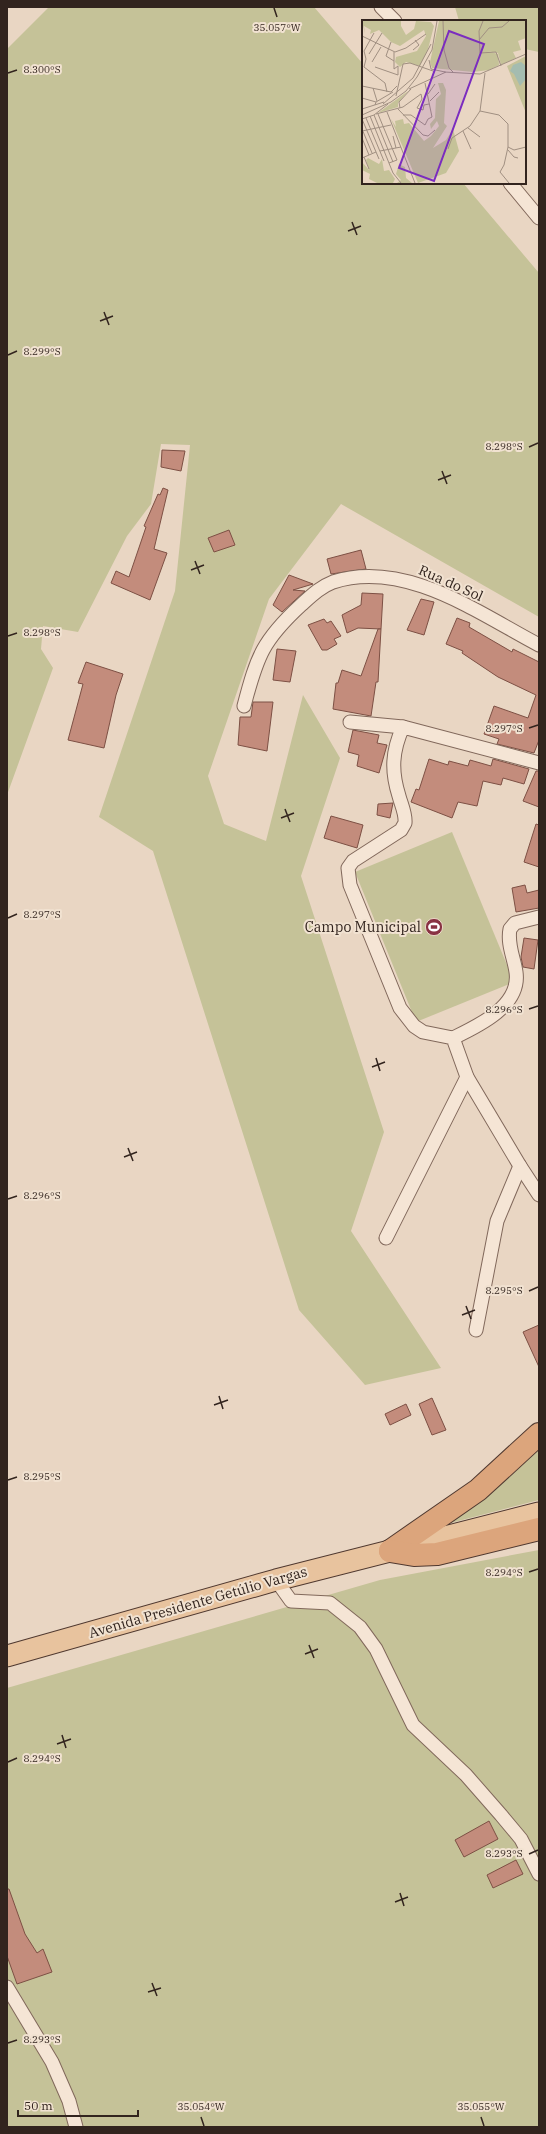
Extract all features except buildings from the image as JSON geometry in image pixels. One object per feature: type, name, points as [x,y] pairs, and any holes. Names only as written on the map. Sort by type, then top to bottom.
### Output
[{"type":"highway","points":[[390,1551],[478,1490],[539,1434]]},
{"type":"highway","points":[[390,1551],[414,1555],[437,1554],[539,1530]]},
{"type":"main road","name":"Avenida Presidente Getúlio Vargas","points":[[7,1656],[276,1580],[539,1513]]},
{"type":"street","points":[[381,7],[393,20]]},
{"type":"street","points":[[511,184],[539,218]]},
{"type":"street","name":"Rua do Sol","points":[[244,706],[257,661],[267,642],[286,619],[315,592],[332,583],[371,576],[387,577],[418,584],[446,596],[539,644]]},
{"type":"street","points":[[350,722],[403,727],[539,763]]},
{"type":"street","points":[[403,727],[396,743],[392,761],[394,782],[405,823],[401,830],[353,861],[348,868],[348,875],[353,893],[400,1008],[414,1026],[423,1032],[453,1038],[481,1024],[504,1004],[515,990],[516,978],[510,946],[510,930],[515,923],[539,917]]},
{"type":"street","points":[[453,1038],[467,1077],[539,1195]]},
{"type":"street","points":[[386,1238],[467,1077]]},
{"type":"street","points":[[476,1330],[497,1221],[520,1166]]},
{"type":"street","points":[[276,1580],[291,1601],[330,1603],[337,1607],[364,1632],[376,1650],[413,1725],[466,1775],[501,1815],[521,1839],[539,1874]]},
{"type":"street","points":[[7,1986],[57,2073],[69,2101],[76,2127]]},
{"type":"shaded area","points":[[49,7],[314,7],[362,63],[362,184],[464,184],[539,273],[539,617],[341,504],[269,599],[208,776],[224,824],[266,841],[303,695],[340,758],[301,876],[384,1132],[351,1231],[441,1368],[365,1385],[299,1310],[153,851],[99,817],[175,591],[190,445],[161,444],[151,504],[127,536],[78,632],[43,626],[41,649],[53,668],[7,795],[7,49]]},
{"type":"shaded area","points":[[455,7],[539,7],[539,52],[526,49],[526,20],[459,20]]},
{"type":"shaded area","name":"Campo Municipal","points":[[452,832],[514,982],[416,1022],[355,872]]},
{"type":"shaded area","points":[[539,1450],[539,1500],[443,1525],[505,1481]]},
{"type":"shaded area","points":[[539,1550],[539,2127],[7,2127],[7,1688],[380,1580]]},
{"type":"place","name":"Campo Municipal","points":[[434,927]]}]
